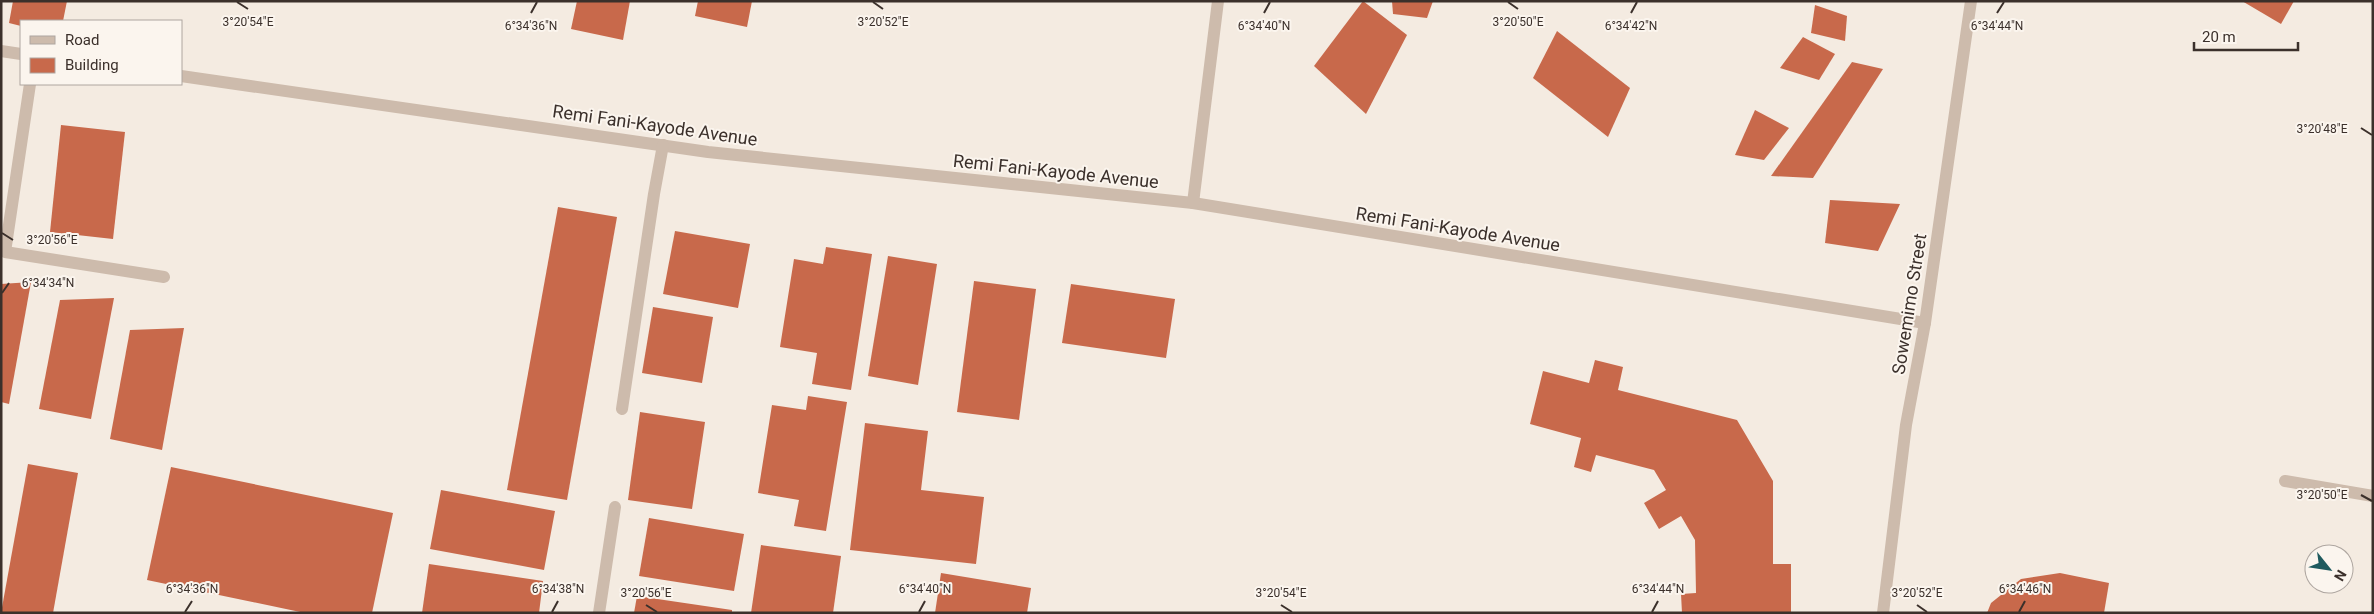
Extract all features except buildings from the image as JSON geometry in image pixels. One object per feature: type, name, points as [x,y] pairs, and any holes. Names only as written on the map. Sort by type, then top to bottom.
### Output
[{"type":"street","points":[[1193,203],[1218,1]]},
{"type":"street","name":"Sowemimo Street","points":[[1883,613],[1906,425],[1925,323],[1972,1]]},
{"type":"street","points":[[1,52],[20,54]]},
{"type":"street","name":"Remi Fani-Kayode Avenue","points":[[182,76],[718,153],[1193,203],[1925,323]]},
{"type":"street","points":[[30,85],[3,252],[164,277]]},
{"type":"street","points":[[622,408],[663,145]]},
{"type":"street","points":[[2285,481],[2373,496]]},
{"type":"street","points":[[599,613],[615,507]]}]
